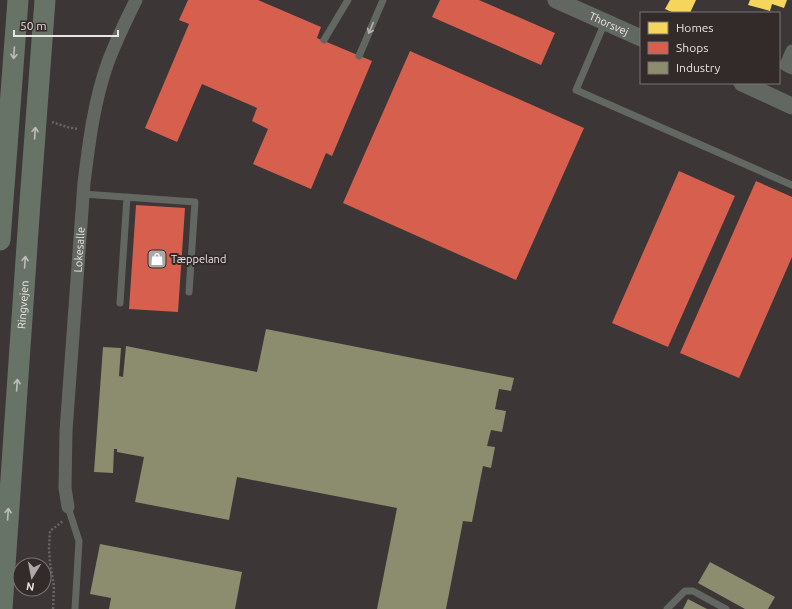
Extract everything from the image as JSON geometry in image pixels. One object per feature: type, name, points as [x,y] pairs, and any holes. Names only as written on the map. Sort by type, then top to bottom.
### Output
[{"type":"main road","points":[[0,240],[18,0]]},
{"type":"main road","name":"Ringvejen","points":[[2,609],[29,209],[45,0]]},
{"type":"street","name":"Lokesalle","points":[[70,511],[65,488],[66,431],[83,194],[91,130],[96,104],[108,63],[136,0]]},
{"type":"street","name":"Thorsvej","points":[[556,0],[640,38]]},
{"type":"street","points":[[792,51],[786,65],[792,68]]},
{"type":"street","points":[[744,84],[792,106]]},
{"type":"lane","points":[[324,40],[348,0]]},
{"type":"lane","points":[[359,56],[383,0]]},
{"type":"lane","points":[[606,22],[576,90],[792,186]]},
{"type":"lane","points":[[83,194],[195,202],[189,292]]},
{"type":"lane","points":[[120,303],[127,197]]},
{"type":"lane","points":[[70,511],[78,541],[75,609]]},
{"type":"lane","points":[[667,609],[685,591],[693,591],[726,609]]},
{"type":"path","points":[[52,122],[74,128],[91,130]]},
{"type":"path","points":[[53,609],[54,586],[50,563],[50,531],[70,511]]},
{"type":"building: Homes","points":[[670,0],[696,0],[690,12],[672,12],[665,9]]},
{"type":"building: Homes","points":[[750,0],[787,0],[784,8],[772,4],[770,11],[748,5]]},
{"type":"building: Shops","points":[[188,0],[258,0],[321,27],[317,38],[372,61],[332,156],[326,153],[311,189],[253,164],[268,129],[252,121],[257,108],[202,84],[177,142],[145,128],[189,24],[179,20]]},
{"type":"building: Shops","points":[[440,0],[479,0],[555,33],[541,65],[432,17]]},
{"type":"building: Shops","points":[[410,51],[584,128],[516,280],[343,203]]},
{"type":"building: Shops","points":[[679,171],[735,196],[668,347],[612,323]]},
{"type":"building: Shops","points":[[756,181],[792,197],[792,257],[739,378],[680,353]]},
{"type":"building: Shops","name":"Tæppeland","points":[[136,205],[185,208],[178,312],[129,309]]},
{"type":"building: Industry","points":[[266,329],[514,378],[511,391],[499,389],[495,409],[506,411],[502,432],[491,430],[487,446],[495,447],[491,468],[483,466],[472,522],[463,521],[446,609],[377,609],[397,508],[237,477],[229,520],[135,502],[144,457],[117,452],[117,449],[114,449],[113,473],[94,472],[103,347],[121,348],[119,376],[123,377],[126,346],[257,372]]},
{"type":"building: Industry","points":[[100,544],[242,572],[235,609],[109,609],[111,598],[90,594]]},
{"type":"building: Industry","points":[[710,562],[775,597],[768,609],[745,609],[698,583]]},
{"type":"building: Industry","points":[[688,599],[707,609],[683,609]]},
{"type":"place","name":"Tæppeland","points":[[157,259]]}]
